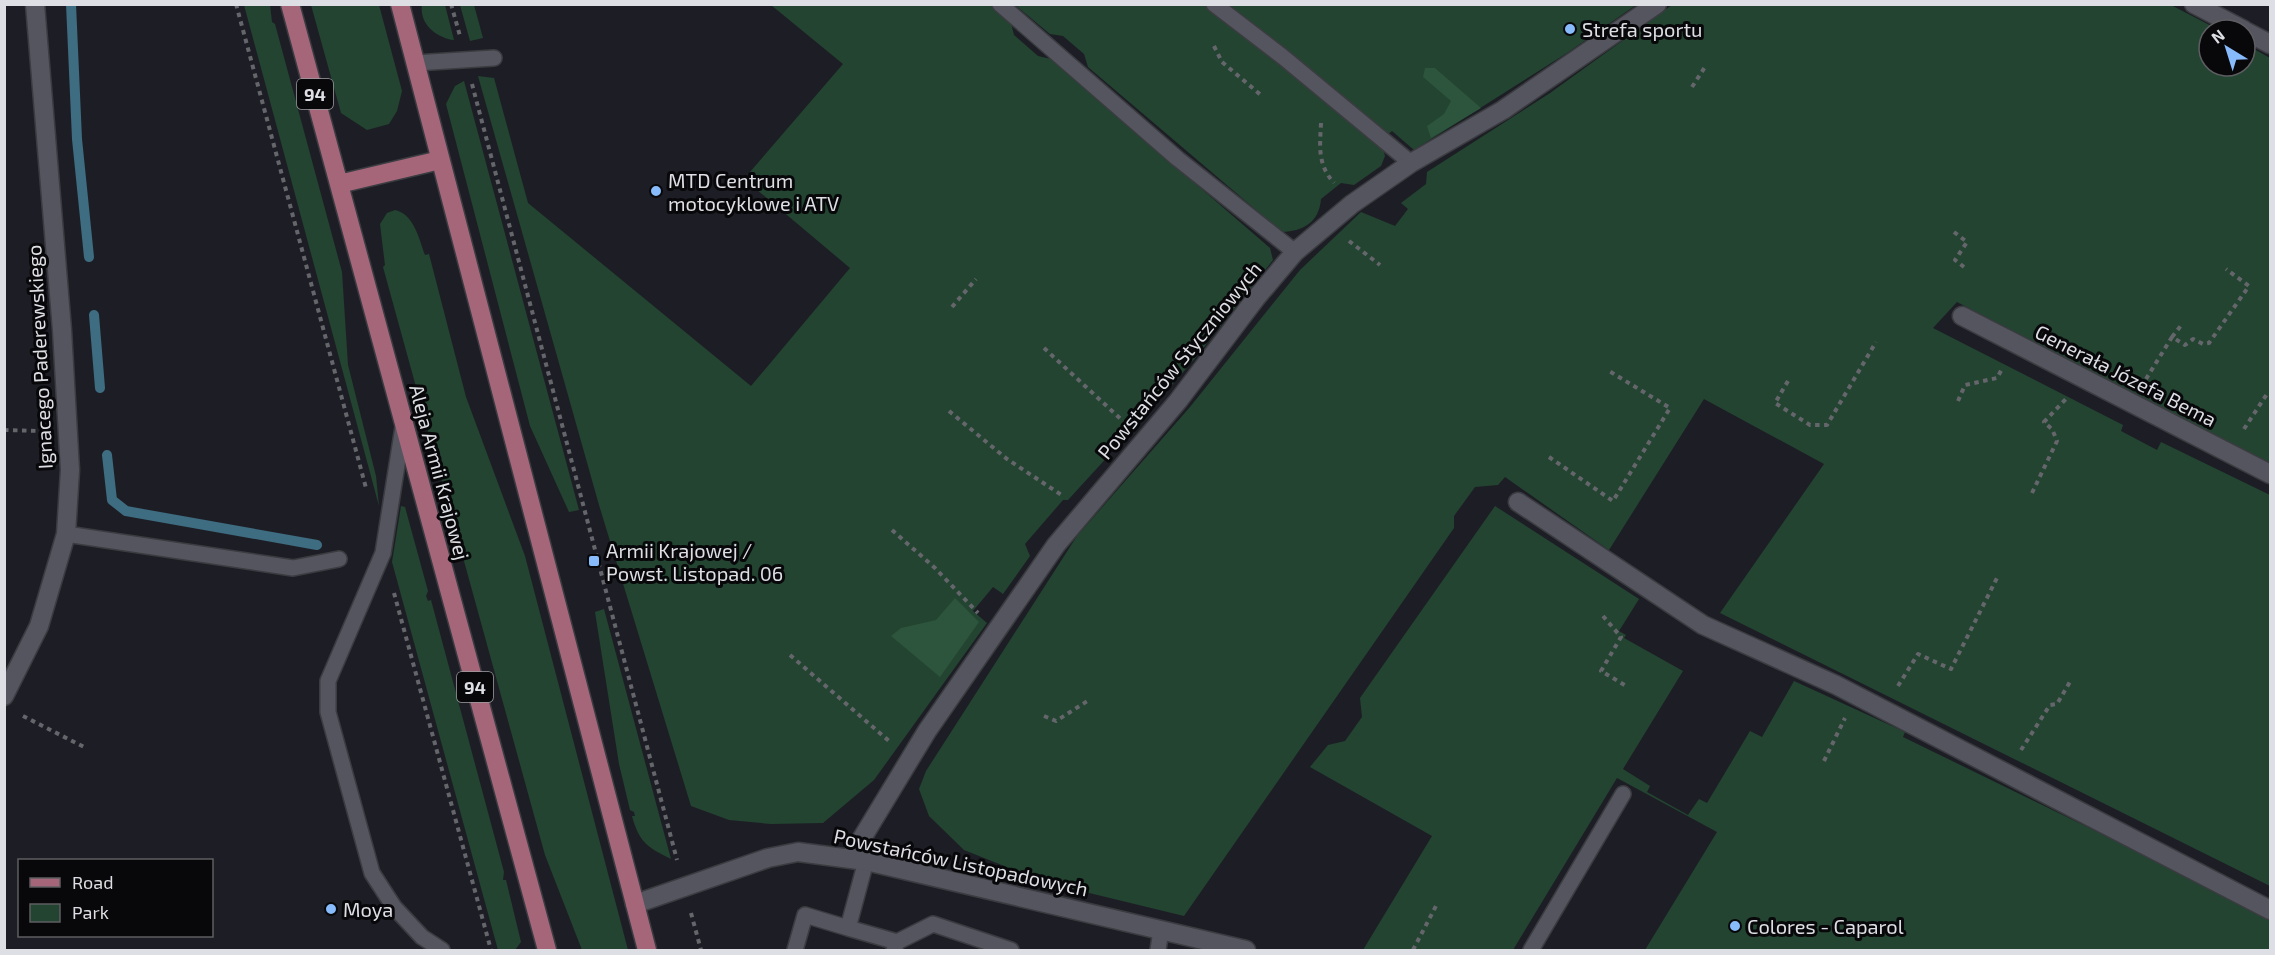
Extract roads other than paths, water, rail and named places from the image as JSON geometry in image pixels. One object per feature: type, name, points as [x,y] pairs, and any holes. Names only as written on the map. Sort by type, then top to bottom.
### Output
[{"type":"main road","name":"Aleja Armii Krajowej","points":[[290,4],[547,951]]},
{"type":"main road","points":[[400,4],[647,951]]},
{"type":"main road","points":[[339,184],[440,160]]},
{"type":"street","name":"Ignacego Paderewskiego","points":[[9,704],[39,626],[66,534],[70,470],[62,330],[35,4]]},
{"type":"street","name":"Powstańców Styczniowych","points":[[858,860],[927,731],[1056,545],[1144,441],[1294,252],[1352,204],[1411,163],[1503,110],[1657,4]]},
{"type":"street","points":[[2194,4],[2221,18]]},
{"type":"street","points":[[2257,37],[2271,44]]},
{"type":"street","name":"Generała Józefa Bema","points":[[1962,316],[2271,474]]},
{"type":"street","points":[[1518,502],[1703,625],[1884,710],[2271,910]]},
{"type":"street","name":"Powstańców Listopadowych","points":[[635,904],[685,889],[768,858],[798,852],[858,860],[1246,951]]},
{"type":"lane","points":[[1000,4],[1178,159],[1294,252]]},
{"type":"lane","points":[[1214,4],[1283,57],[1411,163]]},
{"type":"lane","points":[[416,63],[494,58]]},
{"type":"lane","points":[[404,424],[383,553],[328,681],[328,712],[372,873],[394,907],[422,937],[442,951]]},
{"type":"lane","points":[[66,534],[293,568],[339,559]]},
{"type":"lane","points":[[1531,951],[1623,794]]},
{"type":"lane","points":[[848,928],[858,860]]},
{"type":"lane","points":[[795,951],[806,915],[895,946],[933,924],[1011,951]]},
{"type":"lane","points":[[1158,951],[1161,930]]},
{"type":"waterway","points":[[71,4],[77,139],[89,257]]},
{"type":"waterway","points":[[94,315],[100,388]]},
{"type":"waterway","points":[[107,455],[112,500],[126,511],[317,545]]},
{"type":"place","name":"Strefa sportu","points":[[1570,29]]},
{"type":"place","name":"MTD Centrum motocyklowe i ATV","points":[[656,191]]},
{"type":"place","name":"Armii Krajowej / Powst. Listopad. 06","points":[[594,561]]},
{"type":"place","name":"Moya","points":[[331,909]]},
{"type":"place","name":"Colores - Caparol","points":[[1735,926]]}]
